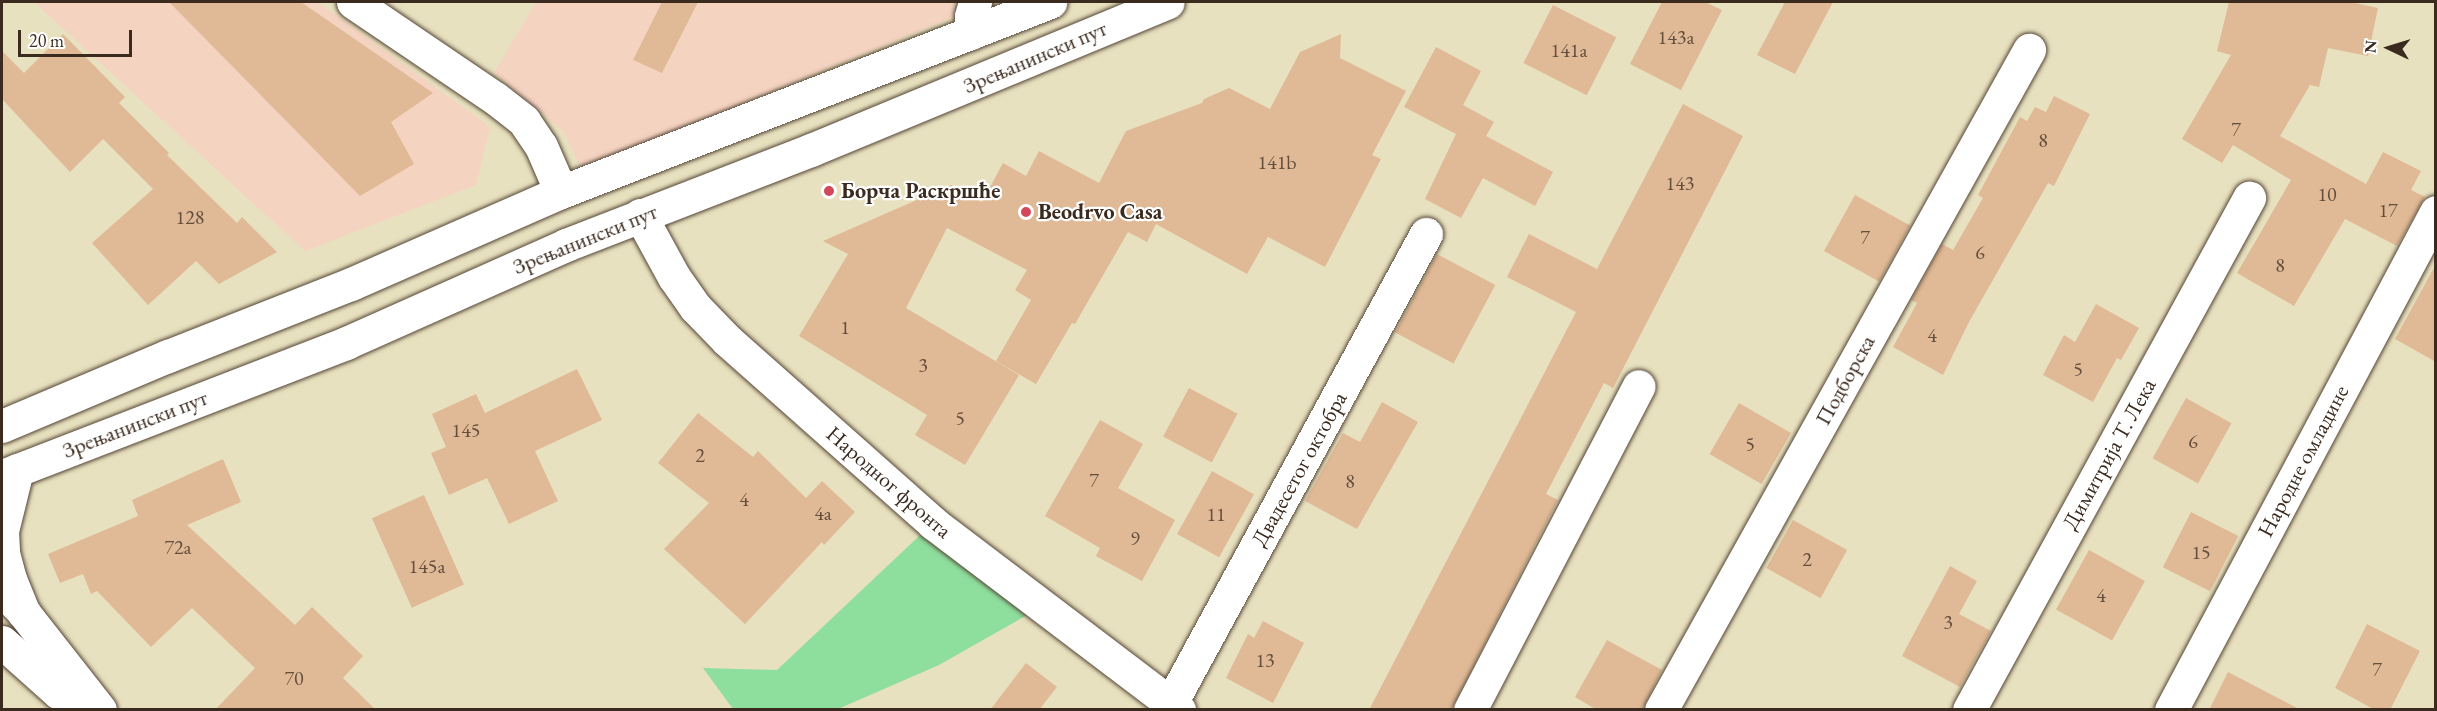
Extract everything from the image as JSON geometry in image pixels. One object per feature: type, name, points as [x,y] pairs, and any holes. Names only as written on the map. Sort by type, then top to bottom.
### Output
[{"type":"street","points":[[353,2],[495,98],[524,122],[542,146],[561,192]]},
{"type":"street","name":"Зрењанински пут","points":[[2,426],[168,356],[351,284],[973,17],[1050,2]]},
{"type":"street","name":"Зрењанински пут","points":[[9,473],[346,343],[566,245],[811,150],[1168,2]]},
{"type":"street","name":"Подборска","points":[[1661,710],[2029,51]]},
{"type":"street","name":"Димитрија Т. Лека","points":[[1969,710],[2249,198]]},
{"type":"street","name":"Народне омладине","points":[[2171,710],[2436,212]]},
{"type":"street","name":"Народног фронта","points":[[640,215],[674,278],[695,307],[728,340],[933,523],[1175,706]]},
{"type":"street","name":"Двадесетог октобра","points":[[1175,706],[1426,234]]},
{"type":"street","points":[[1470,710],[1640,386]]},
{"type":"street","points":[[9,473],[2,531],[3,553],[10,579],[24,613]]},
{"type":"street","points":[[2,590],[24,613],[100,710]]},
{"type":"street","points":[[2,642],[58,692],[84,710]]},
{"type":"shaded area","points":[[34,2],[318,2],[490,127],[476,185],[305,251]]},
{"type":"shaded area","points":[[536,2],[989,2],[582,170],[563,131],[494,73]]},
{"type":"green space","points":[[933,523],[1043,606],[939,665],[838,709],[733,709],[703,668],[777,670]]},
{"type":"building","points":[[169,2],[301,2],[433,93],[391,122],[414,164],[360,196]]},
{"type":"building","points":[[662,2],[698,2],[662,73],[633,60]]},
{"type":"building","points":[[1662,2],[1705,2],[1722,10],[1681,90],[1630,64]]},
{"type":"building","points":[[1785,2],[1833,2],[1795,74],[1757,55]]},
{"type":"building","points":[[2229,2],[2350,2],[2378,8],[2368,56],[2328,48],[2319,87],[2310,85],[2280,136],[2366,184],[2383,152],[2421,171],[2411,190],[2425,197],[2397,246],[2345,219],[2294,306],[2237,273],[2291,180],[2233,145],[2222,163],[2182,139],[2231,55],[2217,51]]},
{"type":"building","points":[[1553,5],[1616,37],[1587,95],[1523,63]]},
{"type":"building","points":[[63,34],[125,97],[119,103],[169,153],[167,155],[237,223],[242,217],[277,252],[219,284],[196,261],[148,305],[92,243],[153,189],[103,139],[70,172],[2,99],[2,51],[24,73]]},
{"type":"building","points":[[1341,34],[1340,58],[1406,91],[1372,155],[1381,159],[1325,267],[1268,237],[1247,274],[1156,224],[1147,242],[1128,232],[1075,324],[1072,323],[1036,384],[996,361],[1031,300],[1015,290],[1027,270],[947,228],[906,308],[1019,375],[965,465],[915,435],[927,415],[799,336],[848,254],[823,241],[951,185],[982,202],[1003,163],[1026,176],[1039,151],[1099,183],[1126,131],[1202,103],[1204,99],[1229,88],[1270,109],[1300,52]]},
{"type":"building","points":[[1436,47],[1481,71],[1463,105],[1494,122],[1486,136],[1553,172],[1535,206],[1483,178],[1461,218],[1425,199],[1456,134],[1404,107]]},
{"type":"building","points":[[2054,96],[2090,114],[2054,186],[2048,183],[1969,322],[1943,375],[1893,347],[1917,303],[1911,300],[1942,244],[1953,250],[1983,198],[1978,195],[2020,117],[2027,121],[2035,107],[2046,112]]},
{"type":"building","points":[[1683,104],[1743,136],[1613,388],[1604,383],[1546,494],[1558,500],[1451,710],[1369,710],[1576,312],[1507,277],[1529,234],[1597,269]]},
{"type":"building","points":[[1855,195],[1910,226],[1879,282],[1824,251]]},
{"type":"building","points":[[1437,254],[1495,285],[1453,364],[1395,333]]},
{"type":"building","points":[[2436,264],[2436,362],[2395,339]]},
{"type":"building","points":[[2096,304],[2139,328],[2121,360],[2117,358],[2093,402],[2043,375],[2064,335],[2075,342]]},
{"type":"building","points":[[577,369],[602,420],[535,451],[558,501],[509,524],[487,478],[449,495],[431,453],[446,447],[432,414],[476,394],[485,413]]},
{"type":"building","points":[[1189,388],[1238,414],[1212,462],[1163,437]]},
{"type":"building","points":[[2186,398],[2231,423],[2198,484],[2153,458]]},
{"type":"building","points":[[1382,402],[1418,422],[1357,529],[1305,501],[1343,433],[1360,442]]},
{"type":"building","points":[[1739,403],[1791,433],[1761,484],[1710,454]]},
{"type":"building","points":[[698,413],[753,457],[758,451],[806,498],[822,481],[855,512],[824,545],[822,542],[745,624],[664,549],[709,503],[658,463]]},
{"type":"building","points":[[1100,420],[1143,444],[1118,488],[1175,520],[1142,581],[1096,556],[1100,548],[1045,516]]},
{"type":"building","points":[[223,459],[241,502],[187,525],[295,625],[312,607],[363,656],[343,678],[376,710],[215,710],[255,668],[192,608],[151,647],[97,591],[91,594],[83,574],[60,583],[48,554],[138,516],[132,500]]},
{"type":"building","points":[[1212,471],[1254,494],[1219,557],[1177,534]]},
{"type":"building","points":[[424,495],[464,585],[412,608],[372,518]]},
{"type":"building","points":[[2191,512],[2238,536],[2210,591],[2163,567]]},
{"type":"building","points":[[1793,520],[1847,550],[1821,598],[1766,568]]},
{"type":"building","points":[[2089,550],[2145,581],[2112,641],[2056,609]]},
{"type":"building","points":[[1950,566],[1977,581],[1959,614],[1991,631],[1960,687],[1902,656]]},
{"type":"building","points":[[1263,621],[1304,643],[1273,703],[1226,678],[1248,634],[1254,638]]},
{"type":"building","points":[[2367,624],[2420,651],[2390,710],[2375,710],[2335,688]]},
{"type":"building","points":[[1607,640],[1662,670],[1642,710],[1597,710],[1575,697]]},
{"type":"building","points":[[1026,663],[1057,687],[1039,710],[990,710]]},
{"type":"building","points":[[2228,672],[2301,710],[2209,710]]},
{"type":"place","name":"Борча Раскршће","points":[[829,191]]},
{"type":"place","name":"Beodrvo Casa","points":[[1026,212]]}]
